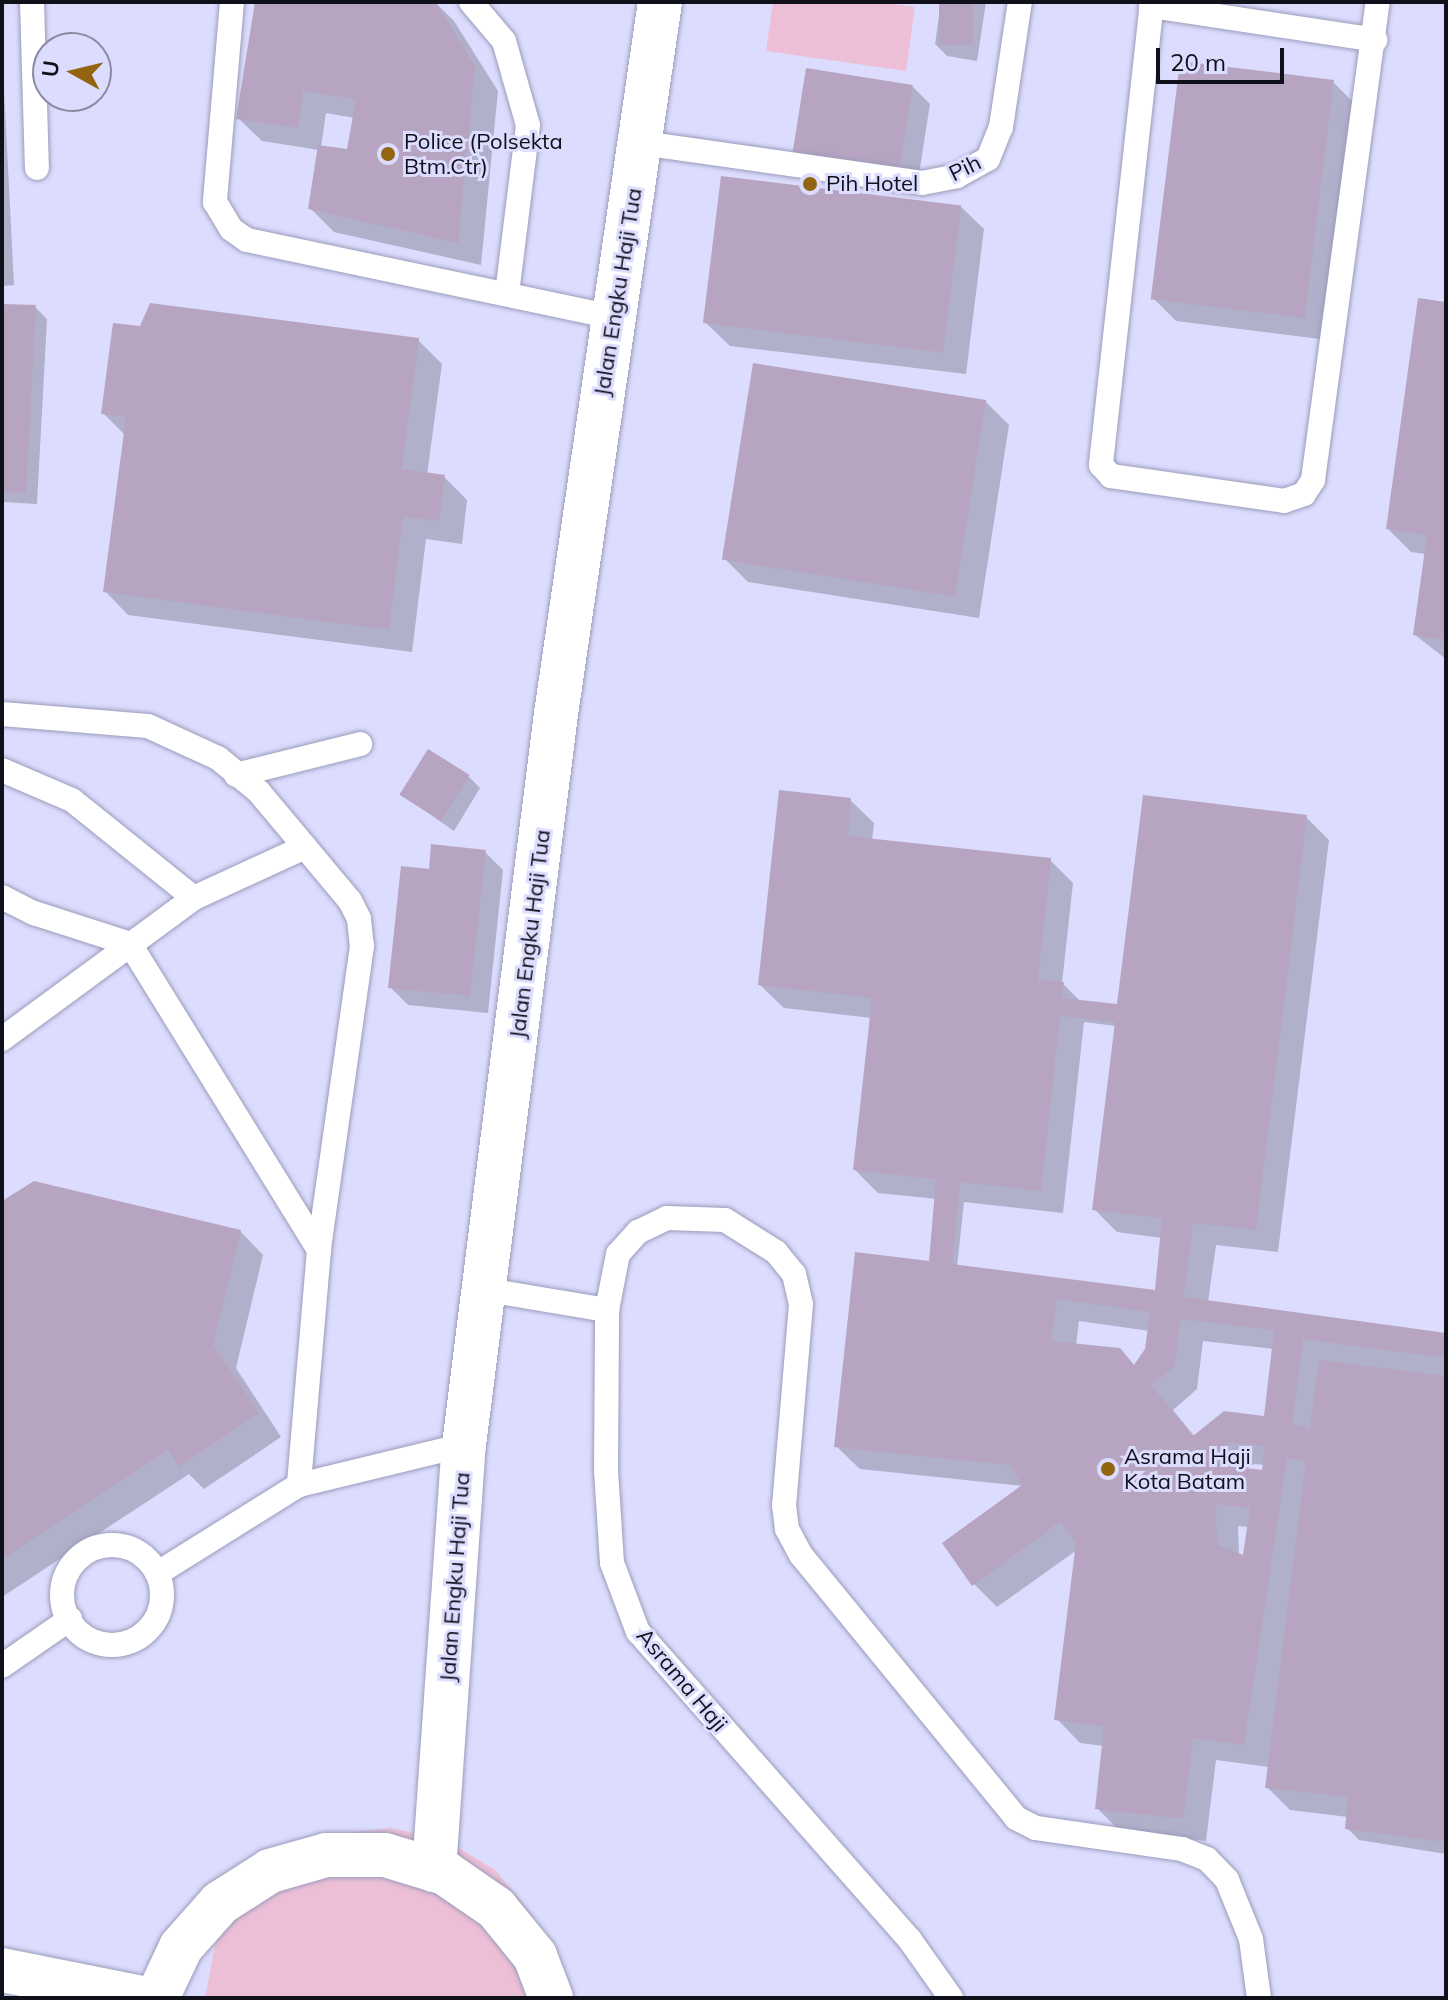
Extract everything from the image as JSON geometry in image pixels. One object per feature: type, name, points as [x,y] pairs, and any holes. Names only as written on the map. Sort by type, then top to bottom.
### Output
[{"type":"street","name":"Jalan Engku Haji Tua","points":[[434,1870],[464,1445],[487,1290],[556,714],[613,317],[642,143],[660,2]]},
{"type":"street","points":[[157,1998],[181,1947],[220,1903],[270,1871],[326,1855],[385,1855],[434,1870],[496,1908],[535,1956],[551,1998]]},
{"type":"street","points":[[2,1970],[142,1998]]},
{"type":"lane","points":[[32,2],[37,168]]},
{"type":"lane","points":[[232,2],[215,202],[231,229],[247,240],[613,317]]},
{"type":"lane","points":[[471,2],[504,41],[528,125],[507,294]]},
{"type":"lane","name":"Pih","points":[[642,143],[922,183],[957,176],[988,159],[1001,127],[1020,2]]},
{"type":"lane","points":[[1375,40],[1151,4],[1101,446],[1101,465],[1111,476],[1284,501],[1304,494],[1313,480],[1375,40],[1378,2]]},
{"type":"lane","points":[[2,714],[148,726],[218,758],[259,792],[350,901],[362,946],[319,1250],[299,1485]]},
{"type":"lane","points":[[236,775],[360,744]]},
{"type":"lane","points":[[2,770],[72,800],[194,898]]},
{"type":"lane","points":[[8,1027],[194,898],[305,847]]},
{"type":"lane","points":[[2,897],[34,913],[130,944],[319,1250]]},
{"type":"lane","name":"Asrama Haji","points":[[951,1998],[910,1940],[638,1632],[612,1563],[606,1470],[607,1310],[618,1254],[638,1232],[667,1218],[725,1220],[776,1252],[794,1274],[801,1304],[784,1505],[787,1529],[801,1555],[1016,1818],[1036,1828],[1182,1849],[1207,1859],[1227,1880],[1251,1939],[1259,1998]]},
{"type":"lane","points":[[487,1290],[607,1310]]},
{"type":"lane","points":[[158,1573],[299,1485],[464,1445]]},
{"type":"lane","points":[[122,1545],[137,1550],[158,1573],[162,1589],[156,1619],[133,1640],[102,1644],[86,1638],[70,1619],[62,1594],[66,1576],[88,1551],[122,1545]]},
{"type":"lane","points":[[2,1666],[70,1619]]},
{"type":"shaded area","points":[[773,2],[877,2],[915,7],[906,71],[766,51]]},
{"type":"shaded area","points":[[391,1828],[446,1840],[495,1870],[531,1913],[553,1969],[554,1998],[205,1998],[215,1945],[242,1896],[335,1834]]},
{"type":"building","points":[[255,2],[435,2],[475,66],[458,243],[308,209],[318,145],[347,149],[356,99],[303,91],[298,128],[236,119]]},
{"type":"building","points":[[939,2],[973,2],[973,45],[939,45]]},
{"type":"building","points":[[1180,61],[1334,80],[1305,318],[1151,299]]},
{"type":"building","points":[[806,68],[913,85],[898,177],[791,160]]},
{"type":"building","points":[[721,176],[961,205],[943,352],[703,323]]},
{"type":"building","points":[[1418,298],[1446,302],[1446,640],[1413,635],[1427,535],[1386,529]]},
{"type":"building","points":[[150,303],[419,338],[402,469],[445,475],[439,521],[403,517],[389,630],[103,592],[126,417],[101,414],[113,323],[140,326]]},
{"type":"building","points":[[2,304],[36,305],[26,493],[2,492]]},
{"type":"building","points":[[753,363],[986,400],[955,596],[722,560]]},
{"type":"building","points":[[428,749],[470,775],[441,821],[399,795]]},
{"type":"building","points":[[779,790],[851,798],[848,836],[1051,858],[1038,980],[1064,982],[1062,998],[1117,1004],[1143,795],[1307,815],[1256,1230],[1193,1223],[1184,1297],[1446,1333],[1446,1358],[1303,1339],[1292,1425],[1310,1428],[1319,1360],[1446,1376],[1446,1842],[1345,1829],[1348,1797],[1265,1788],[1306,1461],[1287,1458],[1244,1745],[1193,1738],[1183,1819],[1095,1809],[1104,1726],[1054,1720],[1076,1542],[1061,1521],[972,1586],[942,1543],[1022,1485],[1009,1465],[834,1447],[855,1252],[929,1261],[936,1179],[853,1170],[872,998],[758,985]],"holes":[[[1060,1016],[1115,1022],[1092,1210],[1162,1218],[1155,1290],[952,1264],[960,1182],[1041,1191]],[[1057,1299],[1150,1312],[1145,1349],[1134,1365],[1120,1348],[1051,1341]],[[1180,1319],[1274,1330],[1264,1416],[1224,1411],[1193,1436],[1151,1385],[1175,1366]],[[1230,1442],[1265,1446],[1262,1470],[1220,1465],[1209,1457]],[[1216,1504],[1250,1508],[1243,1555],[1217,1545]]]},
{"type":"building","points":[[431,844],[486,850],[470,996],[388,988],[401,866],[429,869]]},
{"type":"building","points":[[34,1181],[241,1230],[213,1344],[259,1413],[179,1467],[168,1450],[2,1559],[2,1201]]},
{"type":"place","name":"Police (Polsekta Btm.Ctr)","points":[[388,154]]},
{"type":"place","name":"Pih Hotel","points":[[810,184]]},
{"type":"place","name":"Asrama Haji Kota Batam","points":[[1108,1469]]}]
